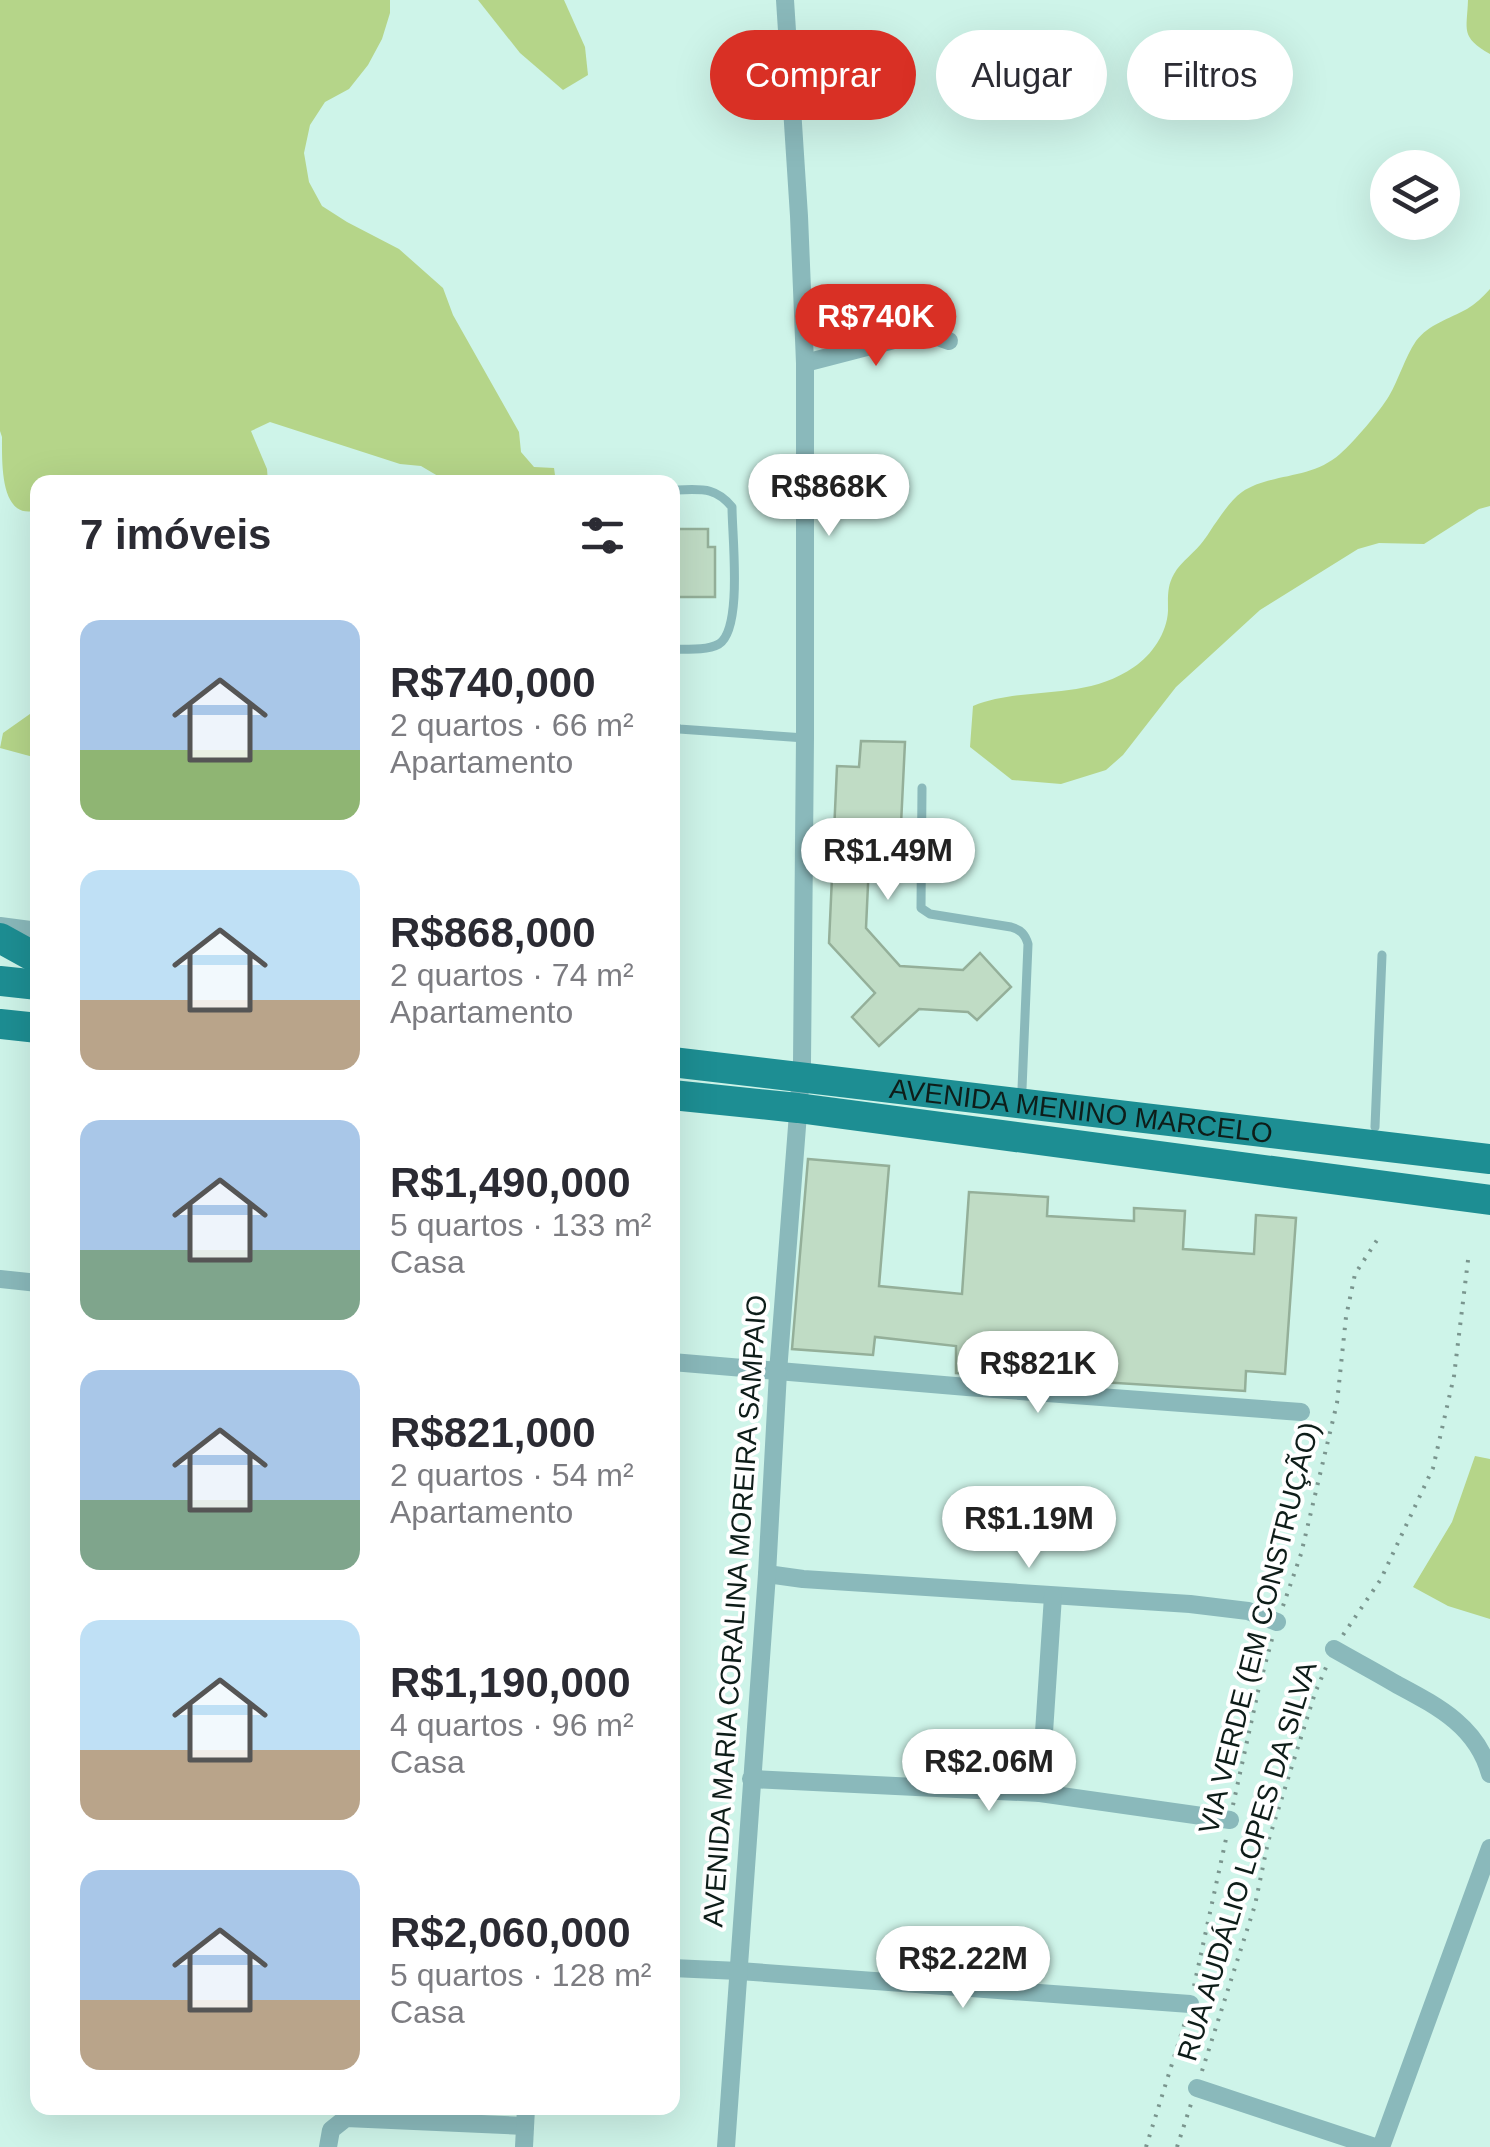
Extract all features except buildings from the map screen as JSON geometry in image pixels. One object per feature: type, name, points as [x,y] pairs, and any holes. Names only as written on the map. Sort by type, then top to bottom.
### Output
[{"type":"main road","points":[[0,938],[30,958]]},
{"type":"main road","points":[[0,962],[30,963]]},
{"type":"main road","points":[[0,981],[30,984]]},
{"type":"main road","points":[[0,1024],[30,1027]]},
{"type":"main road","name":"AVENIDA MENINO MARCELO","points":[[680,1048],[800,1083],[1022,1089],[1490,1139]]},
{"type":"main road","name":"AVENIDA MENINO MARCELO","points":[[680,1063],[800,1083],[973,1098],[1490,1159]]},
{"type":"main road","points":[[680,1094],[800,1083],[1057,1143],[1490,1200]]},
{"type":"main road","points":[[973,1098],[1057,1143]]},
{"type":"street","name":"AVENIDA MARIA CORALINA MOREIRA SAMPAIO","points":[[726,2147],[800,1083],[806,738],[805,363],[785,0]]},
{"type":"street","points":[[805,363],[917,334],[949,340]]},
{"type":"street","points":[[0,926],[30,930]]},
{"type":"street","points":[[0,1279],[30,1283]]},
{"type":"street","points":[[680,1363],[1301,1412]]},
{"type":"street","points":[[766,1574],[1190,1604],[1248,1611],[1277,1622]]},
{"type":"street","points":[[1040,1793],[1053,1596]]},
{"type":"street","points":[[1334,1649],[1438,1707],[1462,1726],[1485,1755],[1490,1774]]},
{"type":"street","points":[[751,1778],[1040,1793],[1230,1820]]},
{"type":"street","points":[[1197,2088],[1378,2147],[1490,1848]]},
{"type":"street","points":[[680,1968],[1190,2004]]},
{"type":"street","points":[[323,2144],[338,2122],[346,2118],[526,2117],[524,2147]]},
{"type":"lane","points":[[680,490],[707,490],[722,495],[732,508],[734,610],[731,630],[722,642],[708,648],[680,649]]},
{"type":"lane","points":[[680,729],[806,738]]},
{"type":"lane","points":[[922,788],[921,908],[930,914],[1012,927],[1026,936],[1022,1089]]},
{"type":"lane","points":[[1375,1127],[1382,955]]},
{"type":"path","name":"VIA VERDE (EM CONSTRUÇÃO)","points":[[1146,2147],[1190,2004],[1259,1686],[1301,1554],[1336,1403],[1355,1274],[1379,1237]]},
{"type":"path","name":"RUA AUDÁLIO LOPES DA SILVA","points":[[1177,2147],[1254,1905],[1268,1842],[1315,1692],[1334,1649],[1380,1579],[1432,1468],[1454,1376],[1470,1252]]},
{"type":"green space","points":[[0,0],[390,0],[382,39],[368,65],[349,89],[325,102],[310,125],[304,153],[309,182],[322,206],[399,249],[443,288],[453,315],[519,432],[521,452],[534,467],[554,468],[555,475],[436,475],[421,466],[400,464],[270,422],[251,431],[267,475],[30,475],[30,511],[23,511],[15,506],[5,486],[0,431]]},
{"type":"green space","points":[[478,0],[564,0],[585,47],[588,75],[563,90],[520,53]]},
{"type":"green space","points":[[1468,0],[1490,0],[1490,54],[1474,43],[1467,32]]},
{"type":"green space","points":[[1490,289],[1490,506],[1424,544],[1379,543],[1358,549],[1260,610],[1176,687],[1123,755],[1106,770],[1061,784],[1012,780],[970,747],[973,706],[1013,696],[1095,685],[1141,662],[1165,627],[1174,574],[1232,502],[1253,486],[1316,468],[1340,454],[1385,402],[1421,335],[1470,307]]},
{"type":"green space","points":[[30,714],[30,756],[0,748],[3,733]]},
{"type":"green space","points":[[1475,1456],[1490,1459],[1490,1619],[1448,1606],[1413,1587],[1452,1522]]}]
